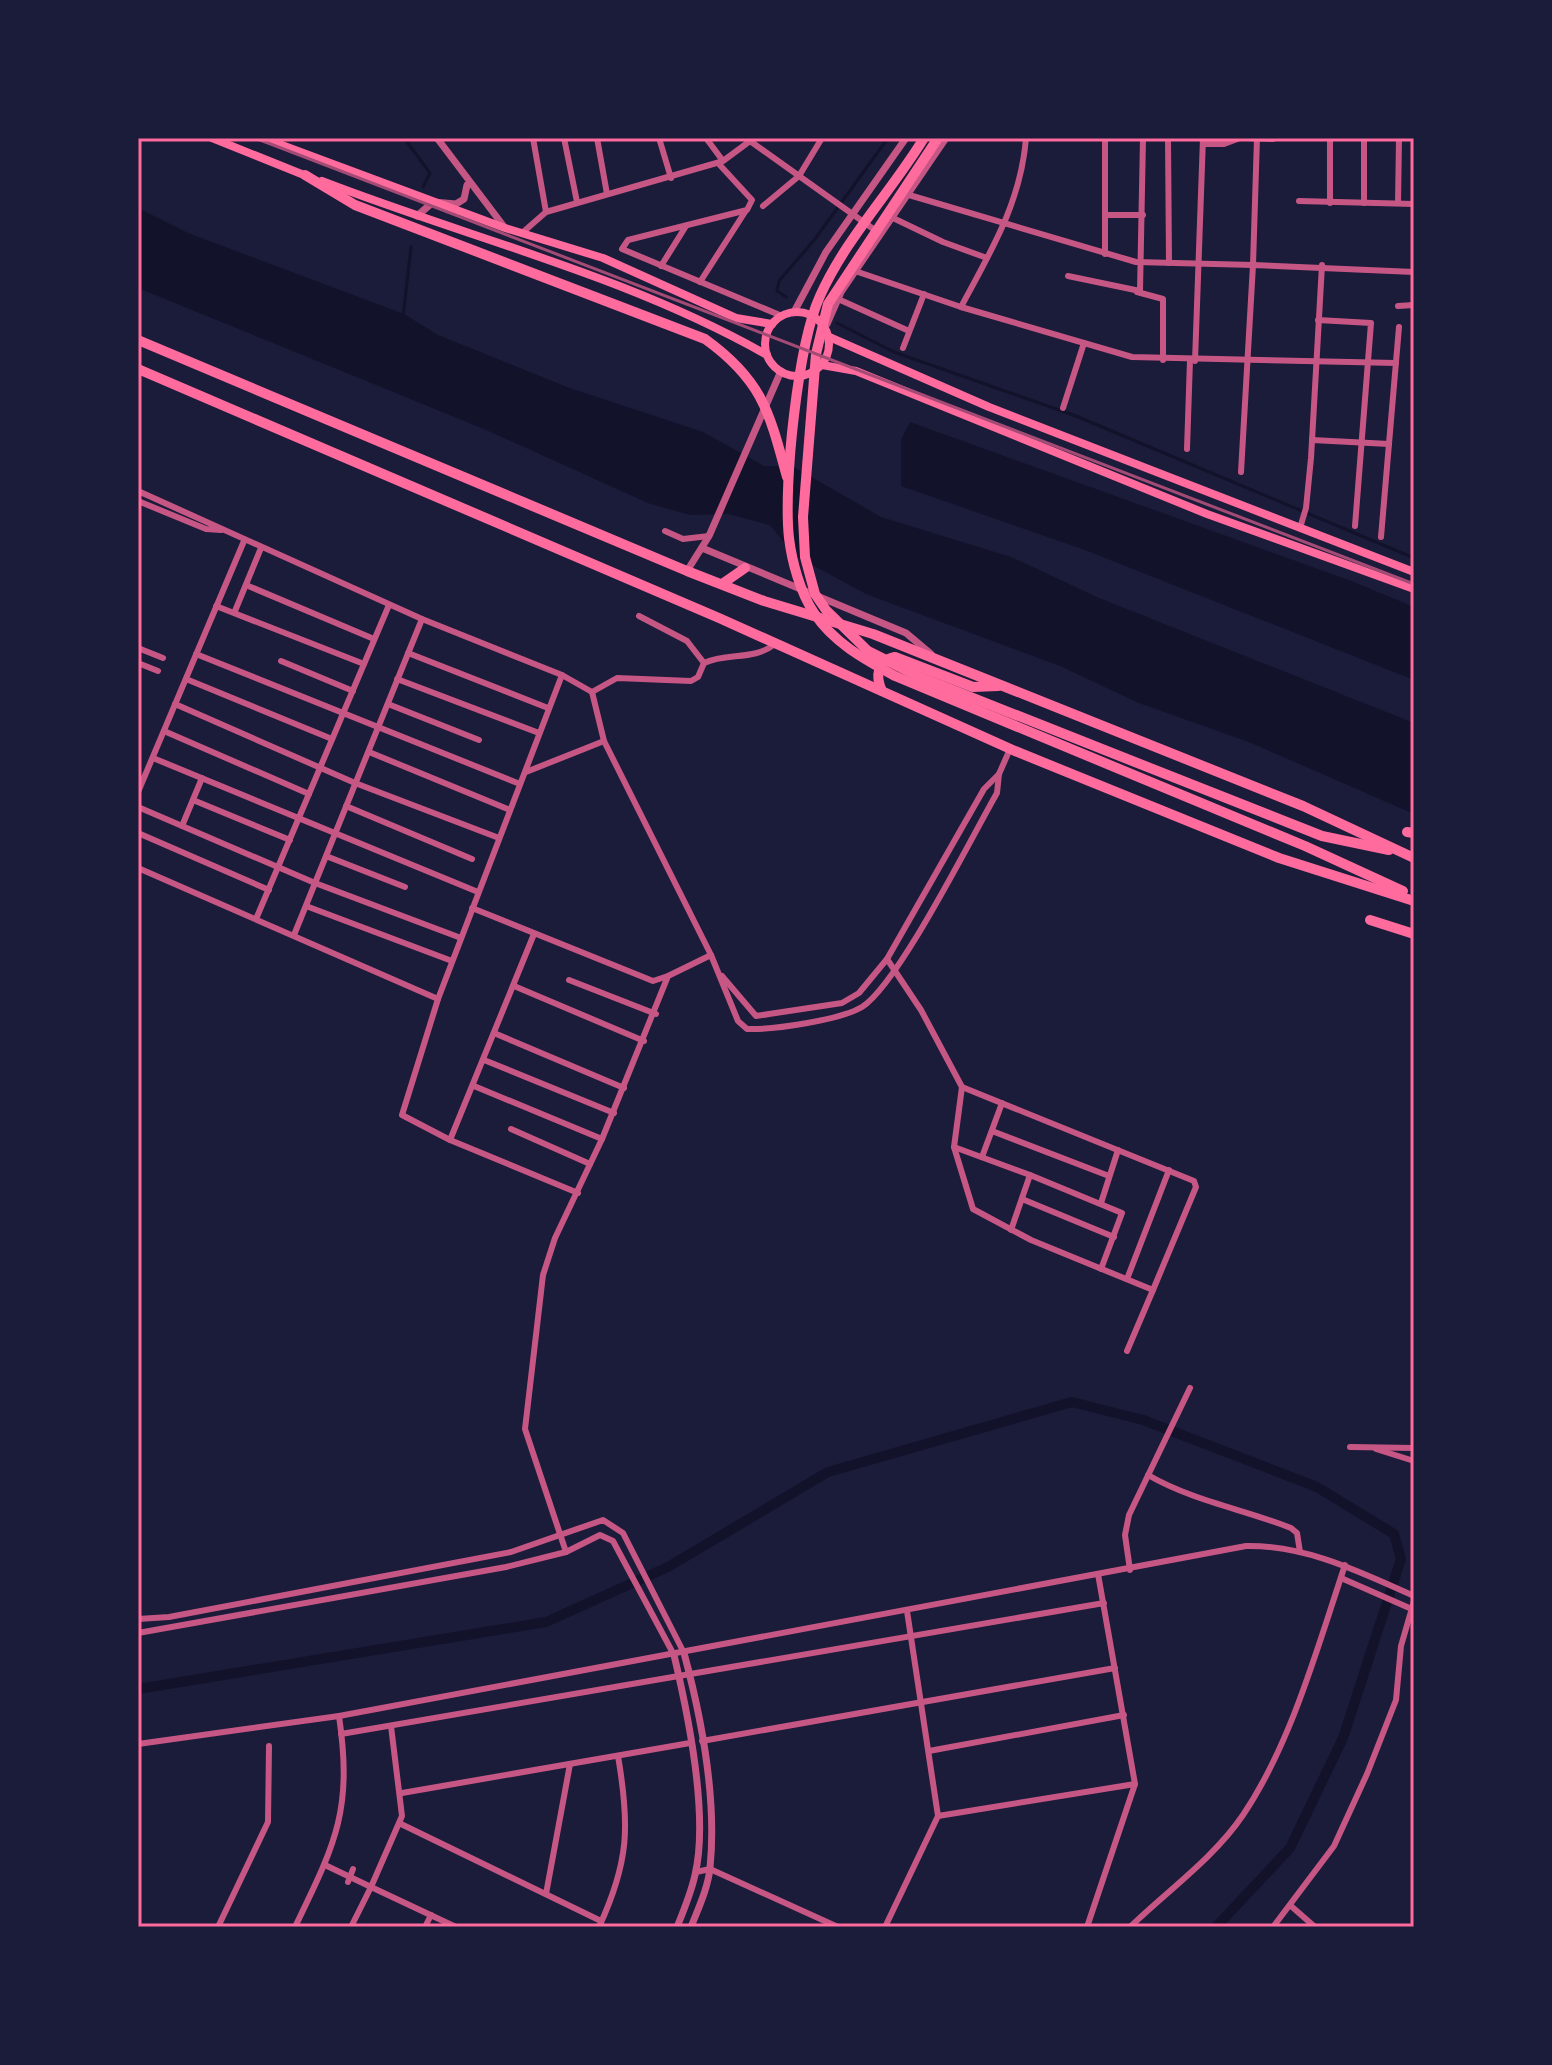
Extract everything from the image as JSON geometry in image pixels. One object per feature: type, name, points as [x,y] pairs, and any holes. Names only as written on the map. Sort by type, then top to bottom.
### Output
[{"type":"highway","points":[[924,138],[849,243],[819,298],[804,349],[789,482],[789,538],[802,588],[814,613],[851,652],[895,676],[1280,835],[1414,898]]},
{"type":"highway","points":[[938,138],[828,304],[814,368],[803,517],[805,557],[815,594],[852,639],[920,677],[1322,836],[1409,856]]},
{"type":"highway","points":[[305,175],[355,205],[705,339],[733,359],[756,385],[773,427],[789,482]]},
{"type":"highway","points":[[138,340],[687,571],[873,634],[1303,806],[1409,856]]},
{"type":"highway","points":[[138,369],[1010,749],[1279,858],[1414,898]]},
{"type":"highway","points":[[722,584],[745,568]]},
{"type":"highway","points":[[882,691],[877,672],[881,664],[895,657],[973,687],[1004,686]]},
{"type":"highway","points":[[1370,920],[1414,934]]},
{"type":"main road","points":[[212,138],[417,216],[578,268],[719,329],[767,355],[781,371],[800,376],[822,365],[834,364],[856,371],[1207,514],[1414,589]]},
{"type":"main road","points":[[263,138],[505,228],[603,258],[736,318],[772,324]]},
{"type":"main road","points":[[767,355],[766,335],[772,324],[794,312],[806,314],[826,332],[989,407],[1414,572]]},
{"type":"main road","points":[[822,365],[828,354],[826,332]]},
{"type":"street","points":[[437,138],[505,228]]},
{"type":"street","points":[[533,138],[546,212]]},
{"type":"street","points":[[564,138],[577,202]]},
{"type":"street","points":[[597,138],[607,194]]},
{"type":"street","points":[[659,138],[671,178]]},
{"type":"street","points":[[700,282],[752,200],[720,162],[706,138]]},
{"type":"street","points":[[763,206],[799,176],[822,138]]},
{"type":"street","points":[[794,312],[850,212],[906,138]]},
{"type":"street","points":[[826,332],[838,299],[946,138]]},
{"type":"street","points":[[961,307],[1006,224],[1020,183],[1026,138]]},
{"type":"street","points":[[1105,138],[1105,254]]},
{"type":"street","points":[[1137,292],[1141,288],[1142,263],[1143,138]]},
{"type":"street","points":[[1168,138],[1169,263]]},
{"type":"street","points":[[1187,449],[1200,263],[1203,141],[1224,144],[1240,138]]},
{"type":"street","points":[[1247,138],[1273,139]]},
{"type":"street","points":[[1241,472],[1257,138]]},
{"type":"street","points":[[1330,138],[1330,203]]},
{"type":"street","points":[[1364,138],[1364,203]]},
{"type":"street","points":[[1398,203],[1399,138]]},
{"type":"street","points":[[522,233],[546,212],[720,162],[751,140],[882,235]]},
{"type":"street","points":[[417,216],[433,202],[456,204],[468,191],[467,181]]},
{"type":"street","points":[[909,195],[1142,263],[1322,265],[1414,272]]},
{"type":"street","points":[[1299,201],[1414,204]]},
{"type":"street","points":[[745,212],[624,243],[624,251],[782,316]]},
{"type":"street","points":[[1105,215],[1143,215]]},
{"type":"street","points":[[893,218],[943,242],[987,258]]},
{"type":"street","points":[[661,266],[686,226]]},
{"type":"street","points":[[1299,529],[1306,508],[1312,440],[1322,265]]},
{"type":"street","points":[[858,272],[961,307],[1132,357],[1396,363]]},
{"type":"street","points":[[1068,276],[1163,299],[1163,360]]},
{"type":"street","points":[[903,348],[924,294]]},
{"type":"street","points":[[838,299],[909,331]]},
{"type":"street","points":[[1398,306],[1414,305]]},
{"type":"street","points":[[1318,320],[1369,321],[1364,443],[1355,526]]},
{"type":"street","points":[[1381,537],[1399,327]]},
{"type":"street","points":[[1063,408],[1084,343]]},
{"type":"street","points":[[687,571],[709,536],[781,371]]},
{"type":"street","points":[[1312,440],[1389,444]]},
{"type":"street","points":[[138,491],[211,521],[221,530],[244,541],[389,605],[562,675],[592,692],[604,741],[722,976],[738,1021],[747,1029],[842,1015],[861,1008],[895,970],[997,793],[999,774],[1010,749]]},
{"type":"street","points":[[138,501],[206,529],[221,530]]},
{"type":"street","points":[[665,531],[683,539],[709,536]]},
{"type":"street","points":[[138,792],[244,541]]},
{"type":"street","points":[[235,611],[261,548]]},
{"type":"street","points":[[702,548],[906,633],[940,661]]},
{"type":"street","points":[[246,585],[374,639]]},
{"type":"street","points":[[256,919],[389,605]]},
{"type":"street","points":[[216,606],[364,664]]},
{"type":"street","points":[[639,616],[687,641],[704,663]]},
{"type":"street","points":[[294,935],[422,619]]},
{"type":"street","points":[[704,663],[763,653],[775,644]]},
{"type":"street","points":[[138,648],[163,658]]},
{"type":"street","points":[[408,653],[548,708]]},
{"type":"street","points":[[196,654],[520,784]]},
{"type":"street","points":[[281,661],[353,691]]},
{"type":"street","points":[[138,663],[158,671]]},
{"type":"street","points":[[592,692],[617,678],[691,681],[698,677],[704,663]]},
{"type":"street","points":[[562,675],[452,961],[401,1112],[404,1118],[450,1140],[578,1193]]},
{"type":"street","points":[[186,679],[332,739]]},
{"type":"street","points":[[397,679],[539,733]]},
{"type":"street","points":[[175,704],[355,783],[499,838]]},
{"type":"street","points":[[388,704],[479,740]]},
{"type":"street","points":[[164,731],[309,794]]},
{"type":"street","points":[[525,773],[604,741]]},
{"type":"street","points":[[369,752],[510,810]]},
{"type":"street","points":[[153,758],[478,892]]},
{"type":"street","points":[[722,976],[752,1013],[763,1016],[842,1003],[859,993],[887,959],[984,789],[999,774]]},
{"type":"street","points":[[182,826],[202,778]]},
{"type":"street","points":[[193,800],[290,840]]},
{"type":"street","points":[[346,806],[472,859]]},
{"type":"street","points":[[138,807],[315,883],[461,938]]},
{"type":"street","points":[[138,833],[269,890]]},
{"type":"street","points":[[326,856],[405,887]]},
{"type":"street","points":[[138,868],[438,999]]},
{"type":"street","points":[[306,906],[452,961]]},
{"type":"street","points":[[472,908],[653,981],[711,955]]},
{"type":"street","points":[[450,1140],[534,934]]},
{"type":"street","points":[[887,959],[962,1087],[954,1147],[973,1209],[1011,1230],[1153,1290]]},
{"type":"street","points":[[566,1552],[528,1446],[525,1412],[543,1275],[555,1238],[578,1193],[656,1014],[668,976]]},
{"type":"street","points":[[569,980],[656,1014]]},
{"type":"street","points":[[514,986],[644,1041]]},
{"type":"street","points":[[494,1033],[624,1088]]},
{"type":"street","points":[[484,1060],[614,1113]]},
{"type":"street","points":[[474,1086],[602,1139]]},
{"type":"street","points":[[962,1087],[1194,1181],[1196,1187],[1127,1351]]},
{"type":"street","points":[[982,1157],[1002,1103]]},
{"type":"street","points":[[511,1129],[590,1164]]},
{"type":"street","points":[[992,1131],[1109,1176]]},
{"type":"street","points":[[954,1147],[1122,1213],[1101,1269]]},
{"type":"street","points":[[1101,1203],[1118,1150]]},
{"type":"street","points":[[1127,1279],[1169,1170]]},
{"type":"street","points":[[1011,1230],[1030,1175]]},
{"type":"street","points":[[1022,1199],[1114,1237]]},
{"type":"street","points":[[1130,1570],[1126,1524],[1190,1388]]},
{"type":"street","points":[[1350,1447],[1414,1448]]},
{"type":"street","points":[[1375,1448],[1414,1461]]},
{"type":"street","points":[[1149,1472],[1190,1496],[1246,1510],[1291,1528],[1297,1533],[1300,1552]]},
{"type":"street","points":[[138,1619],[457,1563],[560,1537],[597,1520],[608,1521],[623,1533],[661,1602],[690,1674],[709,1805],[710,1869],[691,1927]]},
{"type":"street","points":[[613,1541],[623,1533]]},
{"type":"street","points":[[138,1633],[506,1567],[566,1552],[593,1536],[613,1541],[674,1655],[679,1676],[698,1805],[696,1872],[677,1927]]},
{"type":"street","points":[[138,1744],[339,1716],[1246,1546],[1300,1552],[1365,1573],[1414,1598],[1401,1646],[1396,1700],[1385,1730],[1334,1846],[1273,1927]]},
{"type":"street","points":[[1130,1927],[1202,1861],[1243,1816],[1301,1694],[1345,1565]]},
{"type":"street","points":[[1087,1927],[1135,1784],[1098,1574]]},
{"type":"street","points":[[1341,1578],[1409,1608]]},
{"type":"street","points":[[341,1734],[1104,1603]]},
{"type":"street","points":[[885,1927],[938,1816],[907,1611]]},
{"type":"street","points":[[702,1741],[1115,1668]]},
{"type":"street","points":[[929,1751],[1124,1715]]},
{"type":"street","points":[[295,1927],[325,1865],[344,1803],[339,1716]]},
{"type":"street","points":[[351,1927],[401,1824],[405,1809],[391,1726]]},
{"type":"street","points":[[402,1793],[690,1743]]},
{"type":"street","points":[[218,1927],[268,1822],[269,1746]]},
{"type":"street","points":[[401,1824],[546,1894],[600,1924],[622,1870],[626,1836],[627,1820],[618,1756]]},
{"type":"street","points":[[546,1894],[570,1764]]},
{"type":"street","points":[[938,1816],[1135,1784]]},
{"type":"street","points":[[325,1865],[456,1927]]},
{"type":"street","points":[[696,1872],[710,1869],[838,1927]]},
{"type":"street","points":[[1291,1906],[1315,1927]]},
{"type":"street","points":[[425,1927],[431,1915]]},
{"type":"shaded area","points":[[138,208],[188,233],[404,314],[438,335],[567,387],[703,432],[764,466],[792,466],[881,517],[1011,557],[1099,598],[1414,723],[1414,814],[1249,742],[1139,703],[1060,666],[866,594],[794,555],[770,525],[728,514],[690,515],[648,503],[484,429],[138,288]]},
{"type":"shaded area","points":[[910,422],[1354,582],[1414,607],[1414,680],[1085,550],[901,486],[901,440]]},
{"type":"waterway","points":[[404,138],[430,173],[423,187]]},
{"type":"waterway","points":[[786,297],[777,291],[779,281],[815,239],[888,138]]},
{"type":"waterway","points":[[403,318],[411,247]]},
{"type":"waterway","points":[[837,323],[894,352],[1076,416],[1414,558]]},
{"type":"waterway","points":[[138,1689],[546,1622],[668,1567],[828,1472],[1072,1402],[1143,1420],[1317,1487],[1394,1534],[1401,1559],[1343,1738],[1290,1848],[1216,1927]]},
{"type":"railway","points":[[255,138],[1414,584]]}]
